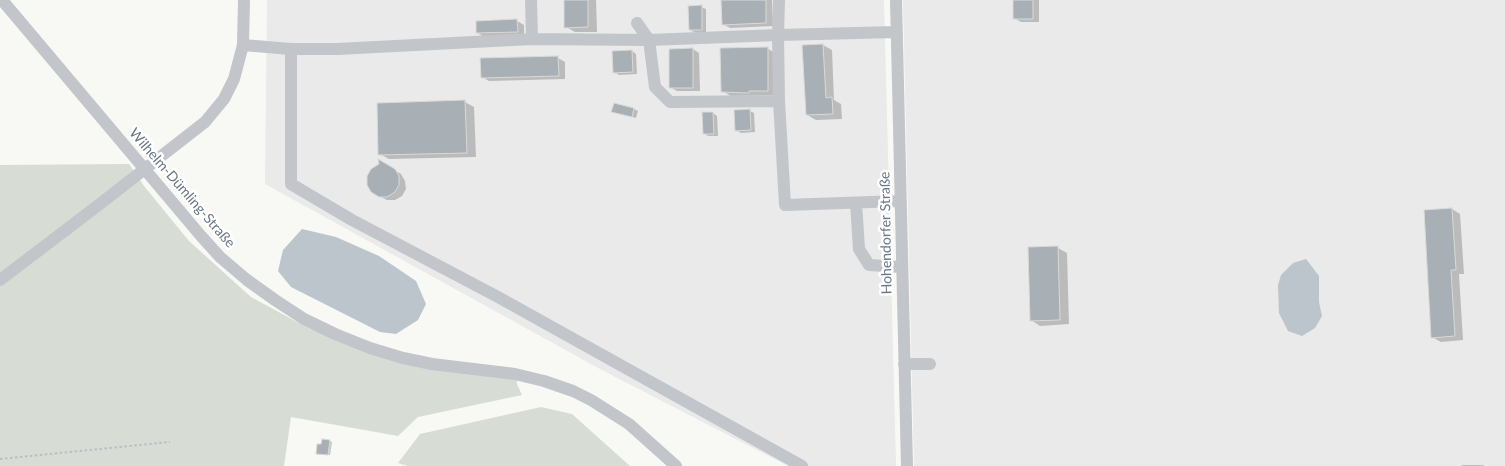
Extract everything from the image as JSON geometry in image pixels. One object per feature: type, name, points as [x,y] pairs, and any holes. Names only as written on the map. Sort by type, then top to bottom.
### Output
[{"type":"street","name":"Wilhelm-Dümling-Straße","points":[[2,0],[201,236],[220,257],[247,280],[304,319],[344,338],[403,358],[432,364],[515,374],[573,391],[629,424],[676,466]]},
{"type":"street","points":[[0,280],[205,122],[224,99],[234,79],[243,46],[244,0]]},
{"type":"street","points":[[531,0],[532,40]]},
{"type":"street","points":[[779,0],[779,101],[785,205],[900,201]]},
{"type":"street","name":"Hohendorfer Straße","points":[[896,0],[907,466]]},
{"type":"street","points":[[637,23],[649,40],[655,88],[670,102],[779,101]]},
{"type":"street","points":[[243,46],[337,49],[532,40],[649,40],[896,32]]},
{"type":"street","points":[[290,49],[291,184],[352,220],[498,297],[802,466]]},
{"type":"street","points":[[856,203],[859,249],[869,265],[901,267]]},
{"type":"street","points":[[904,364],[930,364]]},
{"type":"path","points":[[0,459],[170,442]]},
{"type":"shaded area","points":[[267,0],[884,0],[896,466],[788,466],[600,369],[265,184]]},
{"type":"shaded area","points":[[903,0],[1505,0],[1505,466],[914,466]]},
{"type":"shaded area","points":[[129,164],[144,186],[189,241],[251,297],[310,329],[407,363],[517,376],[517,384],[522,395],[418,417],[398,436],[291,417],[284,466],[0,466],[0,165]]},
{"type":"shaded area","points":[[302,229],[336,237],[379,256],[416,281],[426,304],[418,320],[396,334],[380,332],[291,287],[278,271],[283,250]]},
{"type":"shaded area","points":[[1306,259],[1319,276],[1319,302],[1322,316],[1315,328],[1302,336],[1288,331],[1279,313],[1278,285],[1281,275],[1293,263]]},
{"type":"shaded area","points":[[541,407],[572,414],[630,466],[408,466],[398,463],[420,434]]},
{"type":"building","points":[[564,0],[588,0],[588,27],[564,28]]},
{"type":"building","points":[[721,0],[766,0],[766,23],[722,25]]},
{"type":"building","points":[[1013,0],[1033,0],[1033,19],[1013,19]]},
{"type":"building","points":[[702,5],[702,30],[689,30],[688,6]]},
{"type":"building","points":[[517,19],[518,32],[476,33],[476,21]]},
{"type":"building","points":[[823,44],[826,98],[832,97],[833,114],[806,115],[802,45]]},
{"type":"building","points":[[768,47],[768,91],[749,91],[749,93],[721,92],[720,48]]},
{"type":"building","points":[[693,48],[693,88],[669,88],[669,49]]},
{"type":"building","points":[[632,50],[633,72],[613,73],[612,51]]},
{"type":"building","points":[[558,56],[559,76],[481,78],[480,58]]},
{"type":"building","points":[[465,100],[467,153],[378,155],[377,103]]},
{"type":"building","points":[[614,103],[634,108],[632,117],[611,112]]},
{"type":"building","points":[[750,109],[751,130],[735,131],[734,110]]},
{"type":"building","points":[[702,112],[713,112],[714,134],[703,134]]},
{"type":"building","points":[[378,159],[395,169],[399,176],[399,185],[395,192],[387,197],[379,197],[371,192],[367,185],[367,176],[371,169],[379,164]]},
{"type":"building","points":[[1452,208],[1456,270],[1451,270],[1455,336],[1431,338],[1424,210]]},
{"type":"building","points":[[1058,246],[1060,320],[1030,321],[1028,247]]},
{"type":"building","points":[[322,439],[330,440],[328,455],[316,454],[317,444],[321,444]]}]
